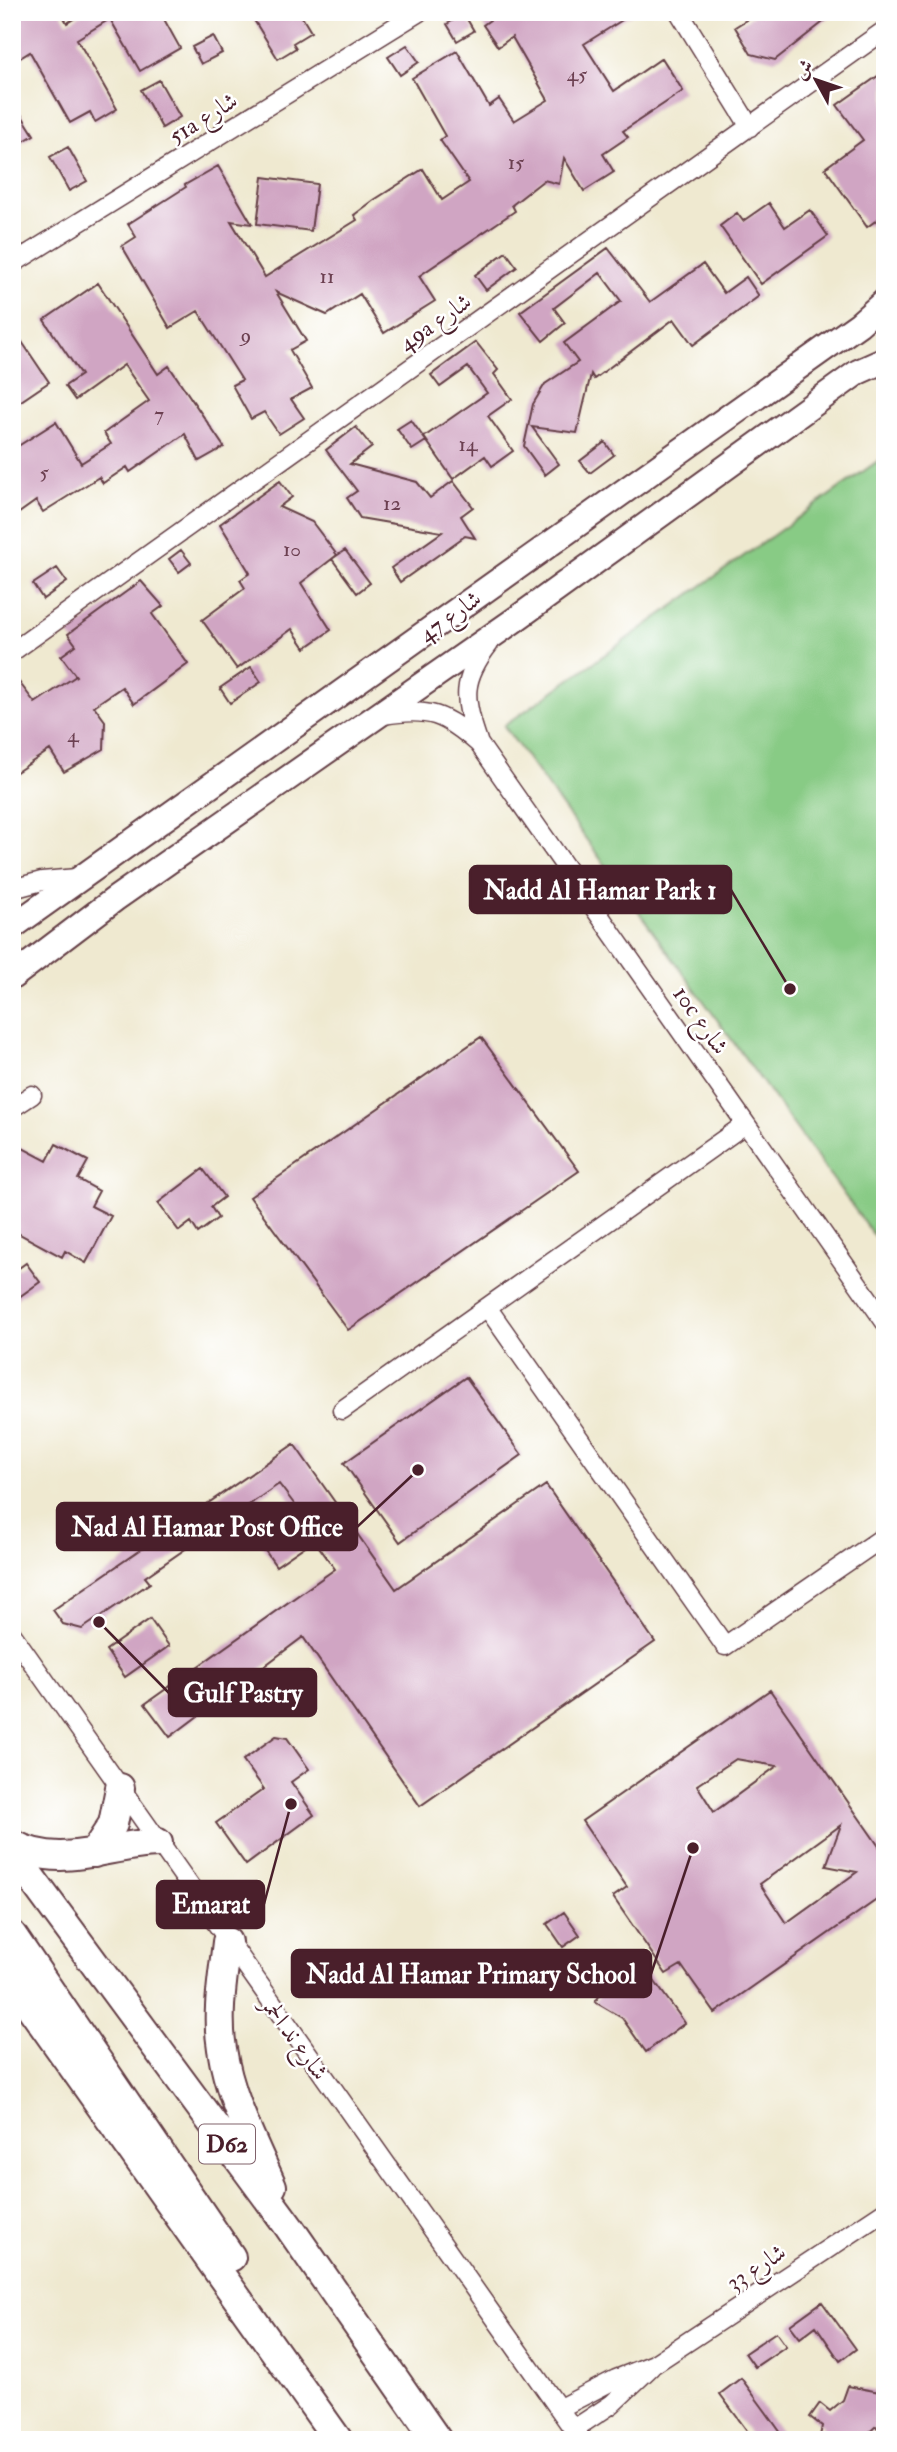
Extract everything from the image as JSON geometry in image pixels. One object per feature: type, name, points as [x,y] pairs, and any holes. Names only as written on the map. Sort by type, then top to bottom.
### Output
[{"type":"main road","points":[[94,1853],[113,1824],[120,1788]]},
{"type":"main road","points":[[12,1844],[56,1857],[94,1853],[126,1845],[158,1843]]},
{"type":"main road","name":"D62","points":[[12,1852],[289,2227],[437,2440]]},
{"type":"main road","points":[[12,1935],[233,2259],[251,2294],[268,2341]]},
{"type":"main road","points":[[227,1942],[219,2026],[226,2072],[289,2227]]},
{"type":"main road","points":[[12,1981],[338,2440]]},
{"type":"street","name":"51a شارع","points":[[12,264],[419,12]]},
{"type":"street","points":[[679,12],[750,127]]},
{"type":"street","name":"49a شارع","points":[[12,652],[885,30]]},
{"type":"street","name":"شارع 47","points":[[12,927],[77,878],[430,631],[859,324],[885,302]]},
{"type":"street","name":"شارع 47","points":[[12,977],[115,899],[501,629],[858,372],[885,360]]},
{"type":"street","name":"10c شارع","points":[[479,744],[466,703],[466,687],[474,664],[501,629]]},
{"type":"street","name":"10c شارع","points":[[377,716],[419,711],[435,713],[450,720],[479,744],[744,1125],[885,1322]]},
{"type":"street","points":[[12,889],[42,881],[77,878]]},
{"type":"street","points":[[12,1108],[32,1094]]},
{"type":"street","points":[[342,1410],[744,1125]]},
{"type":"street","points":[[487,1307],[725,1646],[885,1535]]},
{"type":"street","name":"شارع ند الحمر","points":[[12,1634],[227,1942],[578,2435]]},
{"type":"street","name":"شارع 33","points":[[578,2435],[654,2364],[885,2211]]},
{"type":"street","name":"شارع 33","points":[[560,2408],[616,2379],[654,2364]]},
{"type":"green space","points":[[885,456],[885,1251],[504,726]]},
{"type":"building","points":[[12,12],[61,12],[67,23],[85,12],[160,12],[180,48],[140,71],[110,19],[77,39],[117,109],[95,122],[90,112],[70,123],[30,52],[12,63]]},
{"type":"building","points":[[249,12],[299,12],[311,32],[293,43],[296,48],[278,59]]},
{"type":"building","points":[[501,12],[635,12],[584,44],[614,91],[662,58],[683,91],[623,131],[628,137],[603,154],[614,172],[584,191],[564,158],[559,184],[544,180],[512,205],[515,211],[419,276],[435,301],[384,333],[360,294],[327,315],[276,292],[306,341],[290,350],[312,388],[291,399],[304,418],[279,434],[264,412],[251,419],[232,385],[242,380],[198,311],[170,328],[122,246],[136,237],[128,224],[218,166],[252,224],[231,221],[265,277],[357,220],[354,215],[423,169],[442,200],[469,182],[440,140],[445,136],[412,78],[457,51],[489,106],[499,99],[514,121],[548,100],[512,37],[498,47],[483,25]]},
{"type":"building","points":[[759,12],[778,12],[781,18],[791,12],[836,12],[775,60],[751,54],[735,27]]},
{"type":"building","points":[[464,14],[474,31],[457,41],[447,24]]},
{"type":"building","points":[[213,36],[222,53],[201,64],[192,47]]},
{"type":"building","points":[[407,45],[419,62],[400,75],[388,57]]},
{"type":"building","points":[[885,71],[885,214],[867,227],[825,168],[863,140],[837,105]]},
{"type":"building","points":[[159,80],[180,117],[162,128],[141,90]]},
{"type":"building","points":[[12,100],[34,135],[17,145],[12,137]]},
{"type":"building","points":[[68,147],[87,181],[69,191],[50,157]]},
{"type":"building","points":[[263,177],[317,184],[311,231],[257,224]]},
{"type":"building","points":[[769,203],[785,227],[810,210],[828,236],[761,284],[720,226],[737,213],[743,221]]},
{"type":"building","points":[[608,248],[650,302],[703,264],[724,293],[746,277],[759,296],[693,345],[674,319],[594,379],[591,374],[577,433],[532,427],[559,464],[545,475],[524,446],[533,404],[545,384],[578,362],[564,343],[621,301],[600,273],[554,308],[565,323],[543,341],[520,312]]},
{"type":"building","points":[[506,252],[517,267],[486,290],[475,275]]},
{"type":"building","points":[[98,283],[158,374],[169,366],[224,447],[199,461],[185,434],[130,472],[127,467],[103,483],[99,477],[43,512],[36,501],[12,518],[12,450],[56,422],[81,463],[111,444],[104,433],[149,401],[124,365],[75,400],[65,386],[81,375],[44,320]]},
{"type":"building","points":[[12,327],[49,382],[12,407]]},
{"type":"building","points":[[476,342],[498,370],[494,374],[512,399],[488,416],[513,451],[492,466],[485,456],[453,479],[424,437],[487,393],[468,367],[440,387],[431,375]]},
{"type":"building","points":[[411,420],[426,441],[412,450],[397,429]]},
{"type":"building","points":[[356,427],[372,447],[350,464],[417,482],[430,498],[453,481],[473,507],[461,516],[475,538],[465,536],[400,582],[391,568],[442,532],[360,518],[347,498],[357,491],[326,450]]},
{"type":"building","points":[[605,442],[614,455],[590,473],[580,461]]},
{"type":"building","points":[[280,481],[292,497],[279,507],[312,522],[337,555],[301,583],[331,630],[305,648],[292,629],[237,669],[202,620],[245,588],[240,580],[250,573],[220,524]]},
{"type":"building","points":[[181,550],[191,563],[179,572],[169,559]]},
{"type":"building","points":[[345,550],[370,583],[357,593],[332,559]]},
{"type":"building","points":[[57,568],[67,582],[43,599],[33,584]]},
{"type":"building","points":[[141,581],[163,606],[152,614],[188,664],[134,704],[122,687],[94,706],[105,721],[104,749],[64,772],[50,750],[12,775],[12,673],[35,703],[76,676],[61,656],[76,645],[68,634]]},
{"type":"building","points":[[251,667],[261,682],[230,703],[220,688]]},
{"type":"building","points":[[481,1037],[579,1171],[348,1330],[250,1197]]},
{"type":"building","points":[[56,1144],[88,1161],[78,1179],[99,1191],[91,1206],[111,1216],[86,1263],[65,1251],[62,1257],[12,1230],[12,1163],[21,1147],[47,1161]]},
{"type":"building","points":[[203,1169],[224,1197],[211,1207],[218,1218],[198,1233],[191,1222],[179,1231],[158,1203]]},
{"type":"building","points":[[26,1263],[40,1282],[12,1302],[12,1273]]},
{"type":"building","points":[[466,1377],[522,1455],[400,1542],[344,1463]]},
{"type":"building","points":[[294,1444],[396,1589],[546,1485],[655,1642],[420,1806],[303,1637],[170,1737],[145,1704],[335,1569],[314,1540],[276,1566],[259,1542],[301,1513],[279,1484],[145,1577],[150,1583],[82,1629],[63,1624],[53,1610]]},
{"type":"building","points":[[150,1619],[169,1646],[125,1677],[106,1650]]},
{"type":"building","points":[[770,1690],[885,1855],[885,1894],[715,2013],[681,1965],[666,1974],[613,1897],[627,1887],[582,1821]],"holes":[[[736,1759],[777,1766],[714,1812],[697,1785]],[[841,1825],[826,1866],[857,1872],[786,1923],[760,1884]]]},
{"type":"building","points":[[276,1736],[287,1738],[309,1769],[291,1782],[314,1815],[246,1865],[216,1823],[264,1789],[243,1760]]},
{"type":"building","points":[[564,1912],[580,1935],[563,1947],[547,1924]]},
{"type":"building","points":[[647,1971],[685,2023],[646,2052],[622,2018],[595,2002],[606,1987],[614,1991]]},
{"type":"building","points":[[822,2302],[856,2349],[840,2361],[816,2326],[800,2338],[790,2325]]},
{"type":"building","points":[[776,2332],[786,2346],[755,2367],[745,2353]]},
{"type":"building","points":[[741,2378],[786,2440],[754,2440],[720,2394]]},
{"type":"building","points":[[848,2386],[885,2393],[885,2437],[876,2426],[861,2440],[820,2436],[822,2426],[810,2417],[820,2403],[830,2411],[843,2400]]},
{"type":"place","name":"Nadd Al Hamar Park 1","points":[[790,989]]},
{"type":"place","name":"Nad Al Hamar Post Office","points":[[418,1470]]},
{"type":"place","name":"Gulf Pastry","points":[[99,1622]]},
{"type":"place","name":"Emarat","points":[[291,1804]]},
{"type":"place","name":"Nadd Al Hamar Primary School","points":[[693,1848]]}]
